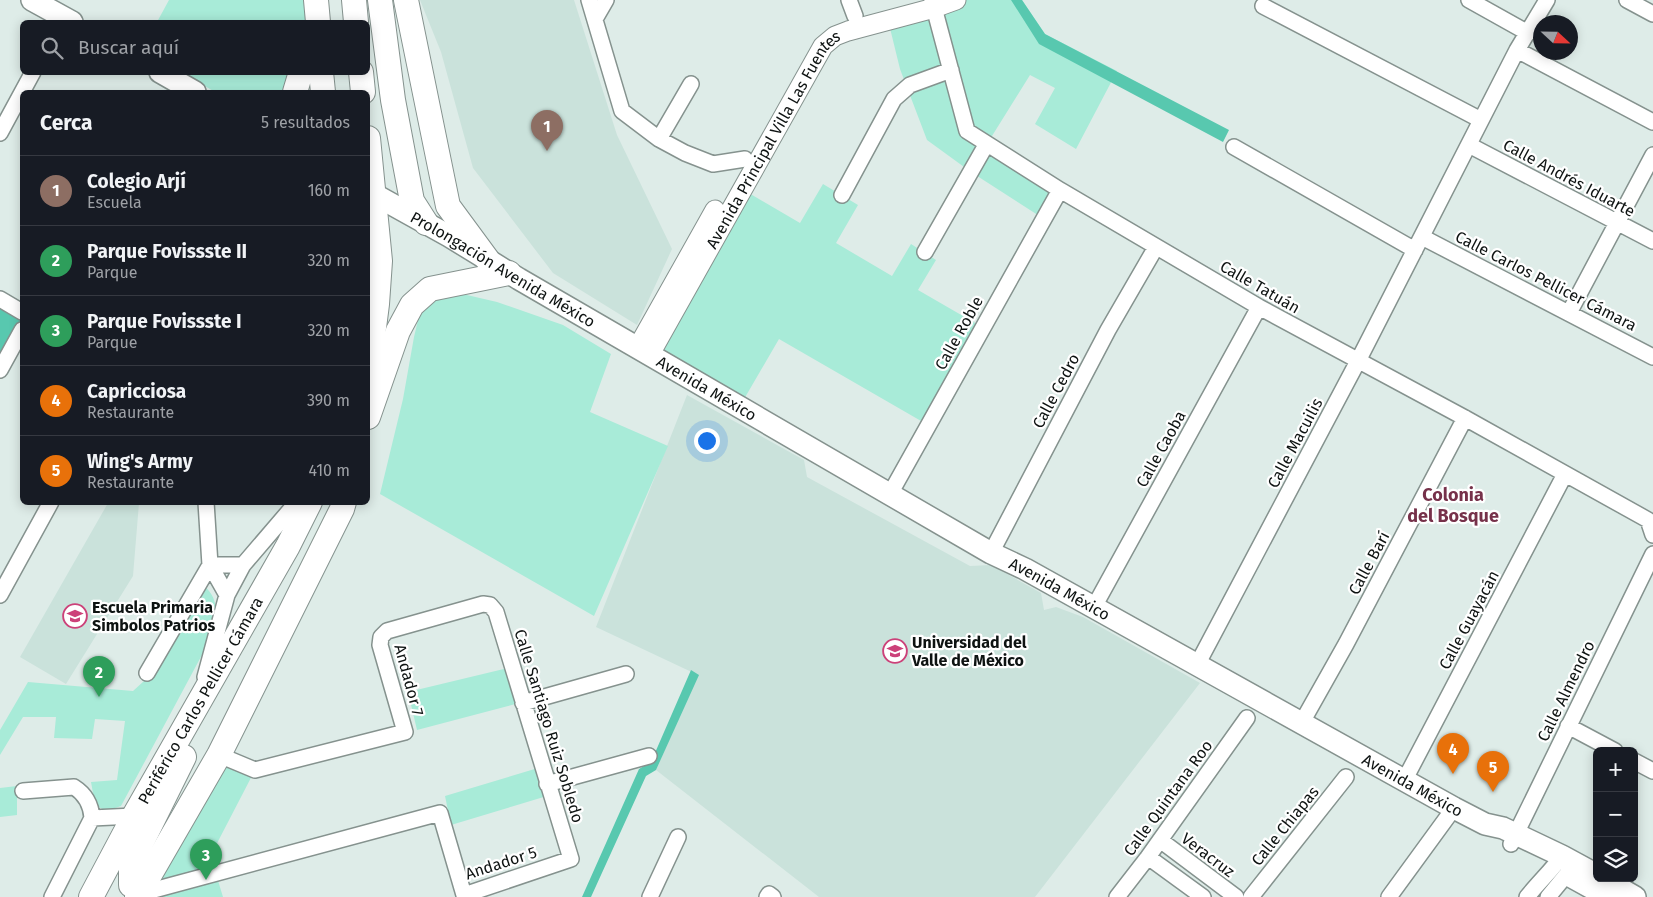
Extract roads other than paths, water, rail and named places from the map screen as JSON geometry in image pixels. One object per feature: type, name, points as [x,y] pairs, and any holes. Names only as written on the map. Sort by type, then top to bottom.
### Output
[{"type":"main road","points":[[32,0],[63,20]]},
{"type":"main road","points":[[354,0],[356,20]]},
{"type":"main road","points":[[380,0],[393,100],[412,202],[426,223]]},
{"type":"main road","points":[[406,0],[448,206],[487,259]]},
{"type":"main road","points":[[165,75],[192,90]]},
{"type":"main road","points":[[361,75],[363,90]]},
{"type":"main road","points":[[301,90],[319,82]]},
{"type":"main road","points":[[393,100],[426,98]]},
{"type":"main road","points":[[370,164],[376,202],[380,261],[370,359]]},
{"type":"main road","name":"Prolongación Avenida México","points":[[376,202],[426,223],[644,350]]},
{"type":"main road","points":[[370,411],[398,331],[412,305],[430,289],[509,273]]},
{"type":"main road","name":"Avenida México","points":[[644,350],[991,553],[1025,569],[1454,808],[1485,824],[1503,828],[1513,839],[1564,865],[1608,897]]},
{"type":"main road","name":"Periférico Carlos Pellicer Cámara","points":[[91,897],[200,698],[288,546],[308,505]]},
{"type":"main road","points":[[200,698],[193,738],[131,864],[131,885],[139,894],[219,755],[342,505]]},
{"type":"main road","name":"Avenida México","points":[[1564,865],[1593,874]]},
{"type":"main road","points":[[1609,882],[1635,897]]},
{"type":"street","points":[[589,0],[619,108],[659,139],[685,154],[713,164],[745,159]]},
{"type":"street","points":[[595,19],[606,0]]},
{"type":"street","name":"Avenida Principal Villa Las Fuentes","points":[[644,350],[745,159],[816,39],[852,8],[911,0]]},
{"type":"street","name":"Avenida Principal Villa Las Fuentes","points":[[644,350],[823,46],[835,36],[848,31],[933,4],[956,0]]},
{"type":"street","points":[[1469,0],[1528,33]]},
{"type":"street","name":"Calle Macuilis","points":[[1197,665],[1358,361],[1517,50],[1547,0]]},
{"type":"street","points":[[1627,0],[1653,14]]},
{"type":"street","name":"Calle Tatuán","points":[[933,4],[967,131],[986,145],[1060,190],[1259,307],[1465,418],[1648,520],[1653,535]]},
{"type":"street","points":[[1263,6],[1481,120]]},
{"type":"street","points":[[1517,50],[1653,122]]},
{"type":"street","points":[[842,196],[894,99],[910,85],[951,70]]},
{"type":"street","points":[[20,90],[31,75]]},
{"type":"street","points":[[659,139],[691,84]]},
{"type":"street","points":[[0,133],[5,111],[20,90]]},
{"type":"street","points":[[925,252],[986,145]]},
{"type":"street","name":"Calle Andrés Iduarte","points":[[1468,145],[1653,241]]},
{"type":"street","name":"Calle Carlos Pellicer Cámara","points":[[1234,147],[1419,243],[1570,312],[1653,357]]},
{"type":"street","points":[[1570,312],[1653,155]]},
{"type":"street","name":"Calle Roble","points":[[890,494],[1060,190]]},
{"type":"street","name":"Calle Cedro","points":[[991,553],[1108,330],[1156,247]]},
{"type":"street","points":[[0,301],[20,311]]},
{"type":"street","name":"Calle Caoba","points":[[1094,608],[1259,307]]},
{"type":"street","points":[[0,370],[20,334]]},
{"type":"street","name":"Calle Barí","points":[[1301,724],[1346,644],[1465,418]]},
{"type":"street","name":"Calle Guayacán","points":[[1404,781],[1565,474]]},
{"type":"street","points":[[0,595],[49,505]]},
{"type":"street","points":[[206,505],[210,565],[227,596]]},
{"type":"street","points":[[200,698],[227,596],[243,565],[294,505]]},
{"type":"street","name":"Calle Almendro","points":[[1513,839],[1653,554]]},
{"type":"street","points":[[210,565],[243,565]]},
{"type":"street","points":[[147,673],[210,565]]},
{"type":"street","name":"Calle Santiago Ruiz Sobledo","points":[[381,637],[387,631],[483,604],[490,605],[496,612],[571,859]]},
{"type":"street","name":"Andador 7","points":[[219,755],[255,770],[405,732],[380,645],[381,637]]},
{"type":"street","points":[[523,703],[626,674]]},
{"type":"street","name":"Calle Quintana Roo","points":[[1117,897],[1148,857],[1247,718]]},
{"type":"street","points":[[1568,726],[1607,747]]},
{"type":"street","points":[[548,784],[649,756]]},
{"type":"street","points":[[1638,763],[1653,771]]},
{"type":"street","name":"Calle Chiapas","points":[[1251,897],[1346,778]]},
{"type":"street","points":[[23,791],[74,787],[81,792],[92,810],[92,818],[52,897]]},
{"type":"street","points":[[1389,897],[1454,808]]},
{"type":"street","name":"Andador 5","points":[[139,894],[440,813],[464,895],[571,859]]},
{"type":"street","points":[[92,818],[134,816]]},
{"type":"street","points":[[650,897],[678,837]]},
{"type":"street","name":"Veracruz","points":[[1160,840],[1236,897]]},
{"type":"street","points":[[1148,857],[1203,897]]},
{"type":"street","points":[[1527,897],[1541,880],[1564,865]]},
{"type":"street","points":[[1548,897],[1564,865]]},
{"type":"place","name":"Colegio Arjí","points":[[547,151]]},
{"type":"place","name":"Escuela Primaria Simbolos Patrios","points":[[75,616]]},
{"type":"place","name":"Universidad del Valle de México","points":[[895,651]]},
{"type":"place","name":"Parque Fovissste II","points":[[99,697]]},
{"type":"place","name":"Capricciosa","points":[[1453,774]]},
{"type":"place","name":"Wing's Army","points":[[1493,792]]},
{"type":"place","name":"Parque Fovissste I","points":[[206,880]]},
{"type":"district","name":"Colonia del Bosque","points":[[1453,505]]}]
